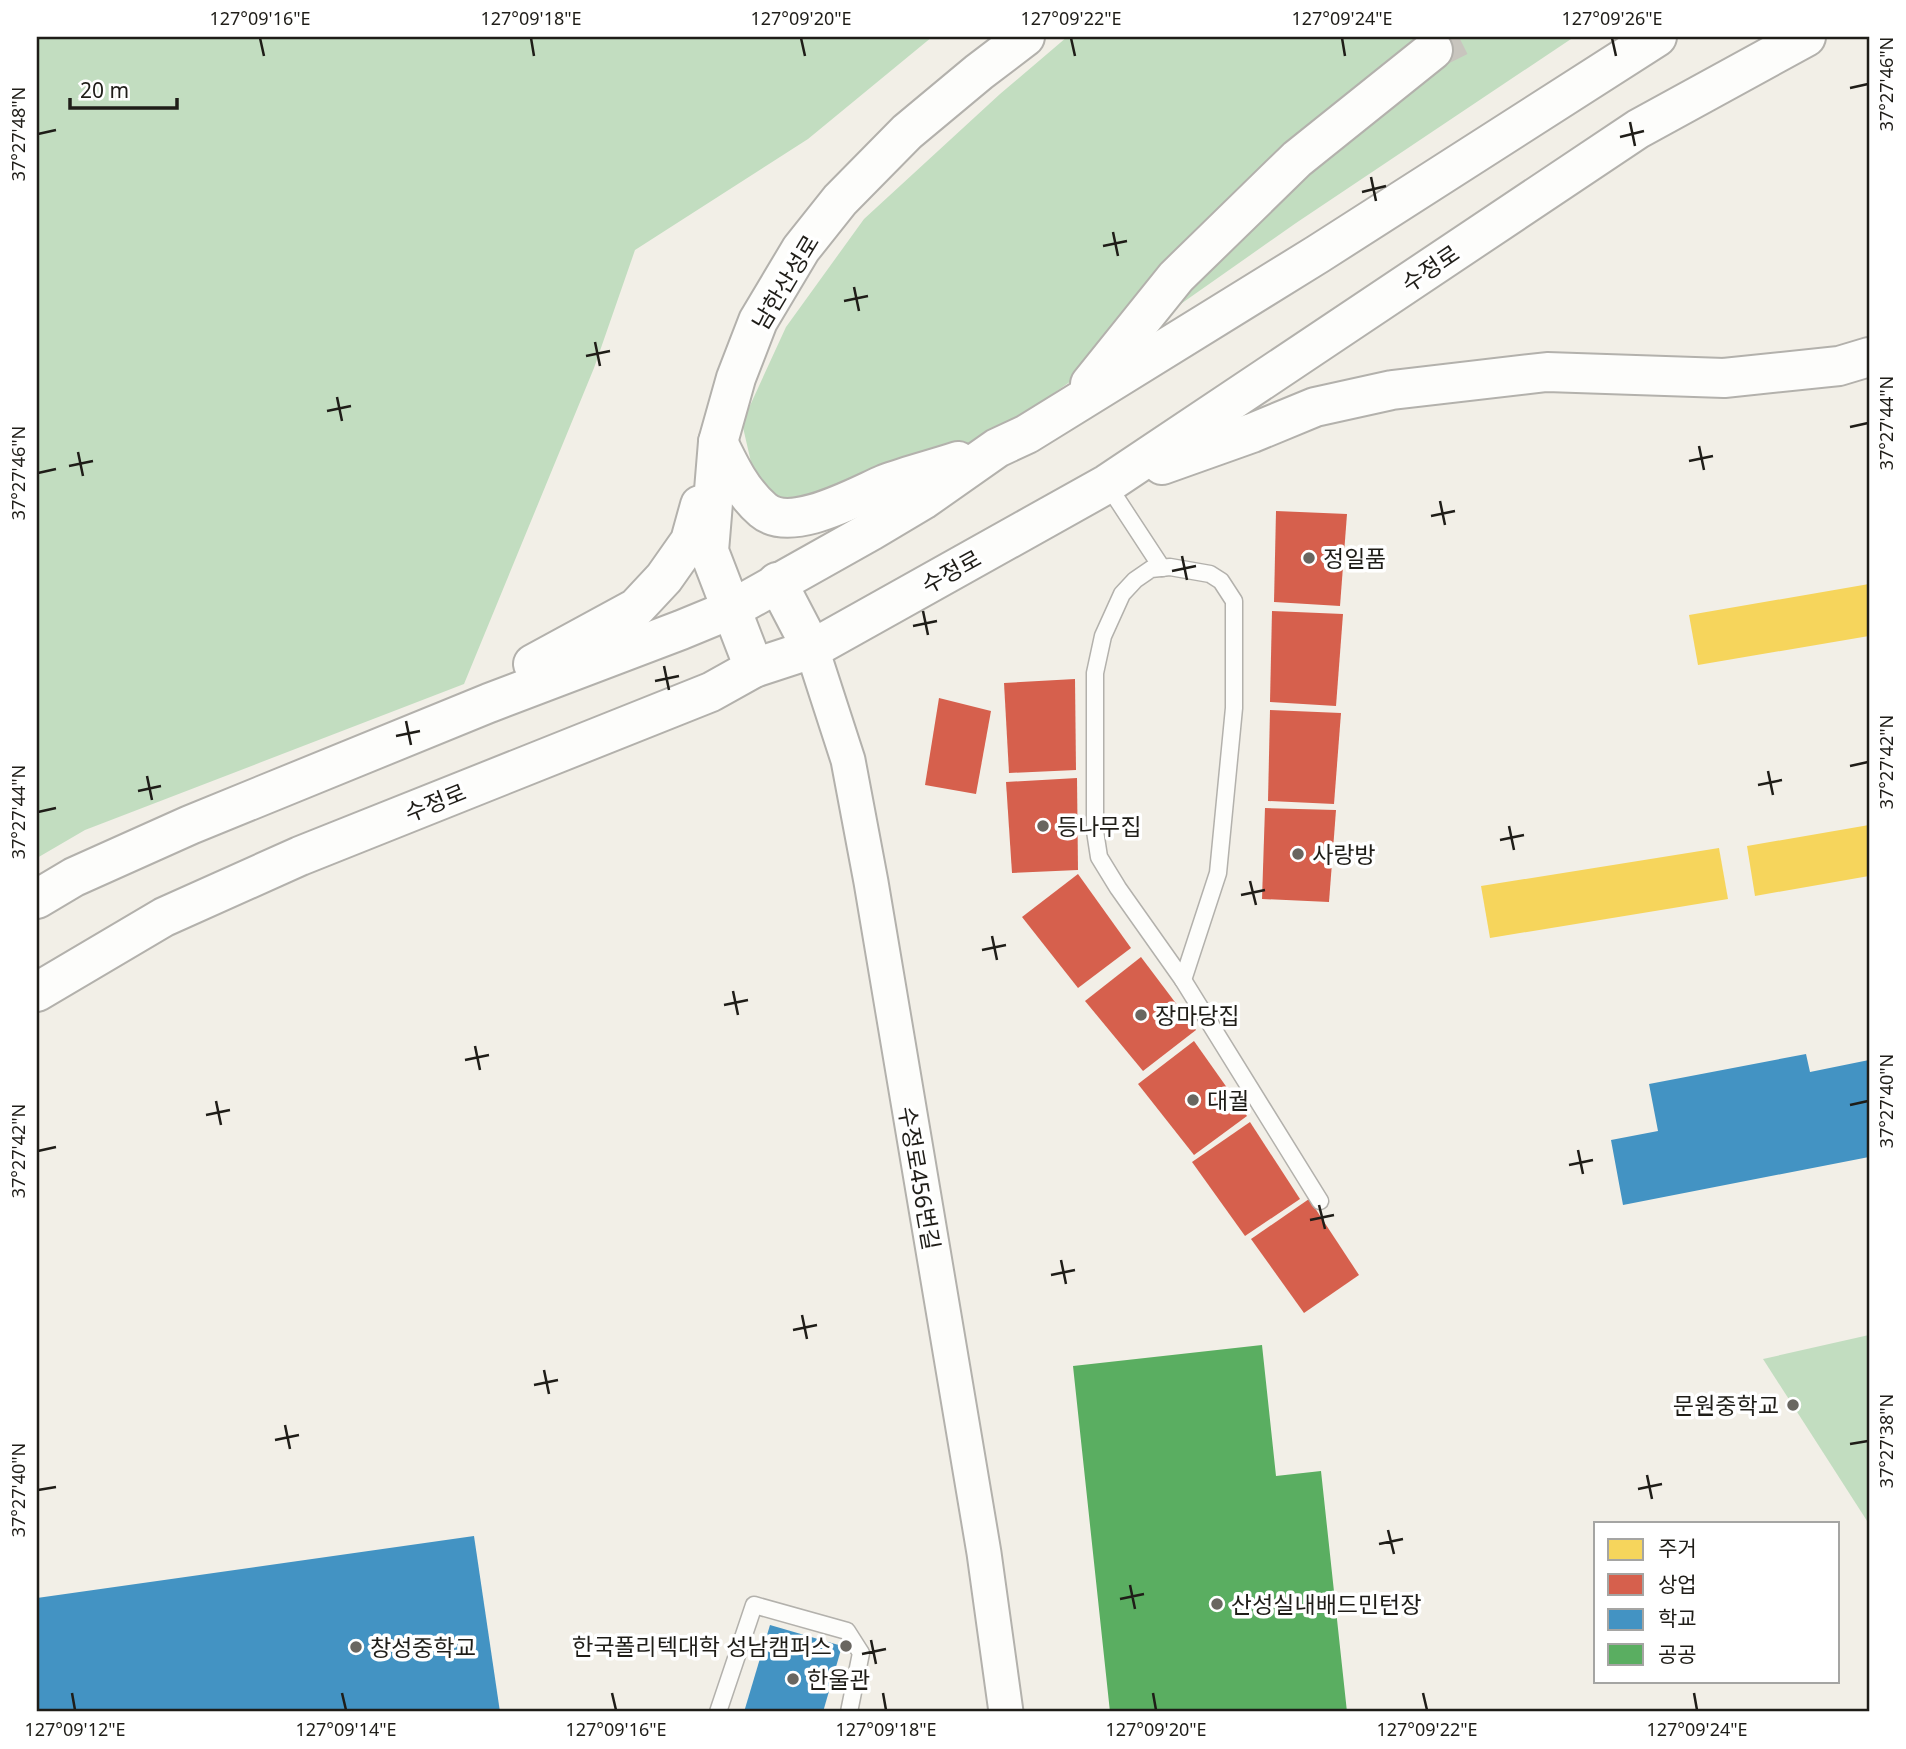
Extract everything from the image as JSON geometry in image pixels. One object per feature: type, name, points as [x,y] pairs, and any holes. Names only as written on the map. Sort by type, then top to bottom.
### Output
[{"type":"main road","name":"남한산성로","points":[[754,668],[709,551],[718,442],[736,377],[758,321],[801,249],[840,200],[907,132],[1025,37]]},
{"type":"main road","points":[[718,442],[746,493],[763,510],[781,517],[813,514],[843,504],[885,484],[997,448],[1027,434],[1318,254],[1657,37]]},
{"type":"main road","name":"수정로","points":[[37,992],[176,911],[313,851],[711,692],[754,668],[812,649],[1107,484],[1637,129],[1806,37]]},
{"type":"main road","points":[[1072,406],[1176,277],[1297,159],[1433,50]]},
{"type":"main road","points":[[1107,484],[1252,433],[1315,407],[1392,390],[1547,372],[1724,378],[1839,366],[1869,357]]},
{"type":"main road","points":[[489,703],[534,663],[636,608],[664,578],[690,541],[718,442]]},
{"type":"main road","points":[[37,899],[74,877],[190,825],[489,703],[732,608],[923,500],[997,448]]},
{"type":"main road","points":[[777,582],[812,649]]},
{"type":"street","name":"수정로456번길","points":[[812,649],[848,760],[871,882],[984,1553],[1006,1712]]},
{"type":"lane","points":[[1107,484],[1162,568]]},
{"type":"lane","points":[[1183,979],[1219,873],[1234,708],[1234,601],[1221,581],[1210,574],[1190,569],[1162,568],[1151,569],[1135,580],[1122,594],[1102,636],[1095,673],[1095,831],[1099,857],[1183,979],[1321,1201]]},
{"type":"lane","points":[[718,1712],[754,1605],[847,1631],[861,1653],[849,1712]]},
{"type":"green space","points":[[37,37],[932,37],[808,139],[635,250],[594,368],[464,684],[85,830],[37,858]]},
{"type":"green space","points":[[1067,37],[1574,37],[1296,223],[1007,426],[830,516],[761,506],[742,423],[786,327],[864,219],[1000,94]]},
{"type":"green space","points":[[1869,1335],[1869,1524],[1763,1359]]},
{"type":"building: 주거","points":[[1869,584],[1869,636],[1698,665],[1689,615]]},
{"type":"building: 주거","points":[[1869,825],[1869,876],[1755,896],[1747,846]]},
{"type":"building: 주거","points":[[1719,848],[1728,899],[1490,938],[1481,886]]},
{"type":"building: 상업","name":"정일품","points":[[1276,511],[1347,514],[1340,606],[1274,602]]},
{"type":"building: 상업","points":[[1272,611],[1343,614],[1336,706],[1270,702]]},
{"type":"building: 상업","points":[[1075,679],[1076,770],[1009,773],[1004,683]]},
{"type":"building: 상업","points":[[939,698],[991,711],[976,794],[925,785]]},
{"type":"building: 상업","points":[[1270,710],[1341,713],[1334,804],[1268,801]]},
{"type":"building: 상업","name":"등나무집","points":[[1077,778],[1078,870],[1012,873],[1006,782]]},
{"type":"building: 상업","name":"사랑방","points":[[1265,808],[1336,810],[1329,902],[1262,899]]},
{"type":"building: 상업","points":[[1078,874],[1131,948],[1078,988],[1022,917]]},
{"type":"building: 상업","name":"장마당집","points":[[1141,957],[1196,1030],[1143,1071],[1085,1001]]},
{"type":"building: 상업","name":"대궐","points":[[1194,1041],[1247,1116],[1194,1155],[1138,1084]]},
{"type":"building: 상업","points":[[1250,1122],[1300,1199],[1245,1236],[1192,1162]]},
{"type":"building: 상업","points":[[1309,1199],[1359,1275],[1304,1313],[1251,1239]]},
{"type":"building: 학교","points":[[1806,1054],[1810,1072],[1869,1060],[1869,1157],[1623,1205],[1611,1140],[1658,1131],[1649,1084]]},
{"type":"building: 학교","points":[[474,1536],[500,1712],[37,1712],[37,1598]]},
{"type":"building: 학교","name":"한울관","points":[[770,1625],[842,1646],[823,1712],[744,1712]]},
{"type":"building: 공공","name":"산성실내배드민턴장","points":[[1262,1345],[1276,1476],[1321,1471],[1347,1712],[1110,1712],[1073,1366]]},
{"type":"tunnel","points":[[1433,50],[1459,37]]},
{"type":"place","name":"정일품","points":[[1309,558]]},
{"type":"place","name":"등나무집","points":[[1043,826]]},
{"type":"place","name":"사랑방","points":[[1298,854]]},
{"type":"place","name":"장마당집","points":[[1141,1015]]},
{"type":"place","name":"대궐","points":[[1193,1100]]},
{"type":"place","name":"문원중학교","points":[[1793,1405]]},
{"type":"place","name":"산성실내배드민턴장","points":[[1217,1604]]},
{"type":"place","name":"한국폴리텍대학 성남캠퍼스","points":[[846,1646]]},
{"type":"place","name":"창성중학교","points":[[356,1647]]},
{"type":"place","name":"한울관","points":[[793,1679]]}]
